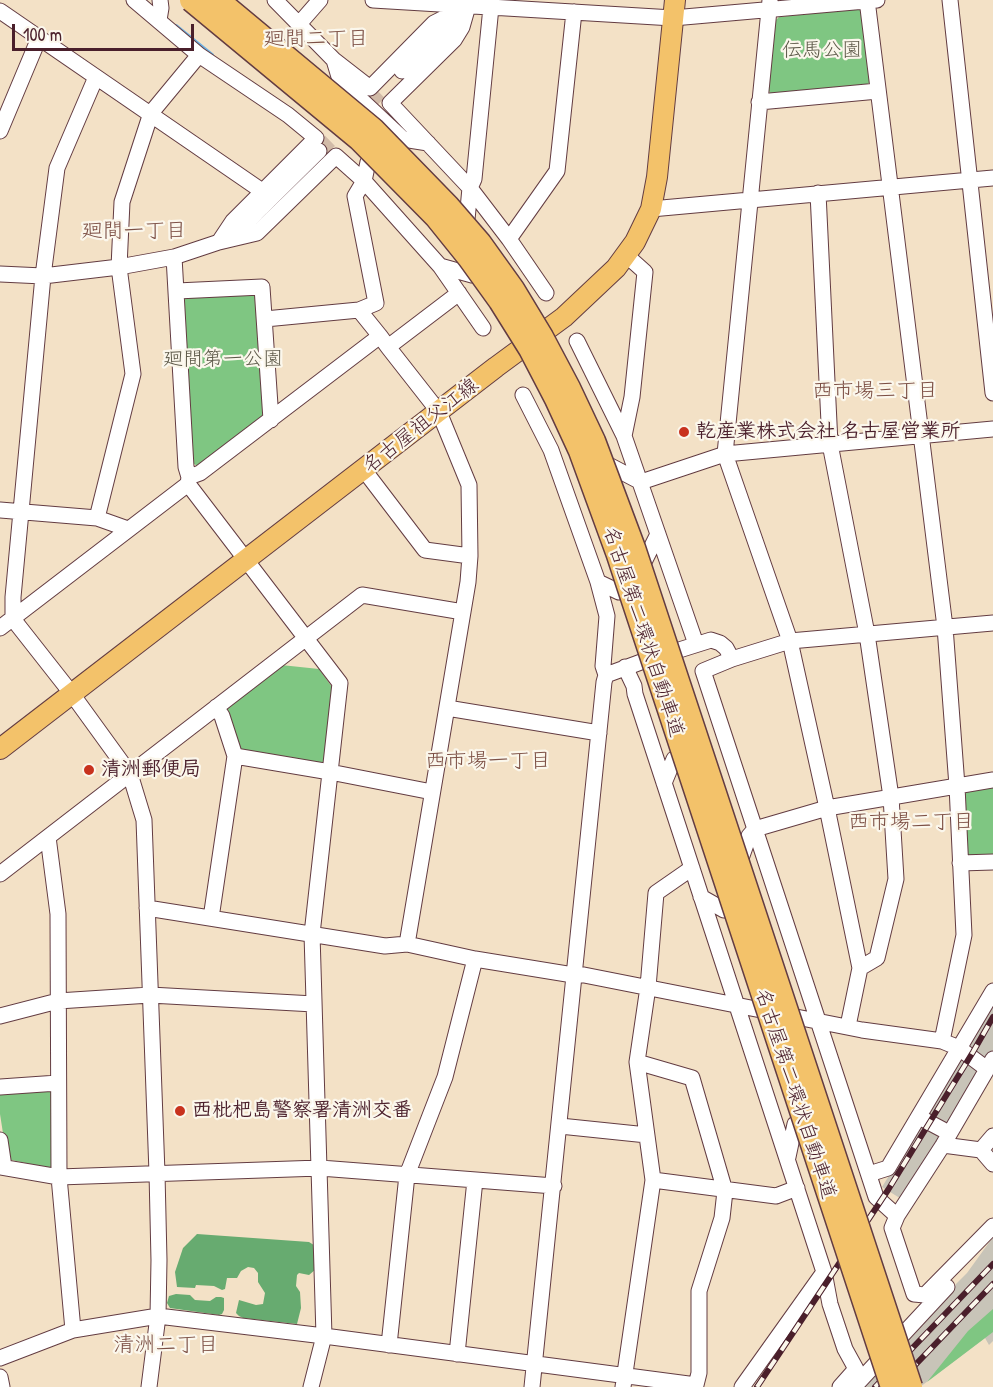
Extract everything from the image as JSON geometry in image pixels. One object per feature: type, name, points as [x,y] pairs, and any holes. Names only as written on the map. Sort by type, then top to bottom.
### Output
[{"type":"highway","name":"名古屋第二環状自動車道","points":[[191,0],[359,139],[436,217],[500,301],[530,349],[556,399],[580,451],[618,555],[892,1387]]},
{"type":"highway","name":"名古屋第二環状自動車道","points":[[218,0],[372,129],[448,206],[480,243],[513,289],[543,337],[569,388],[598,451],[634,548],[910,1387]]},
{"type":"main road","name":"名古屋祖父江線","points":[[0,749],[496,366],[564,317],[598,287],[635,242],[651,209],[657,177],[674,9]]},
{"type":"street","points":[[134,0],[199,55],[288,115],[316,138],[233,221],[219,242]]},
{"type":"street","points":[[159,20],[160,0]]},
{"type":"street","points":[[274,0],[334,60],[370,88],[434,23],[468,6]]},
{"type":"street","points":[[299,24],[321,0]]},
{"type":"street","points":[[373,0],[574,12],[870,0],[878,91],[945,627],[957,786],[964,935],[942,1041]]},
{"type":"street","points":[[950,0],[993,393]]},
{"type":"street","points":[[769,5],[725,454],[790,641],[827,808],[860,968],[848,1026]]},
{"type":"street","points":[[380,92],[468,6]]},
{"type":"street","points":[[468,6],[462,27],[454,40],[390,103],[470,189],[509,238],[546,292]]},
{"type":"street","points":[[440,266],[468,270],[470,189],[474,179],[492,7]]},
{"type":"street","points":[[0,11],[262,191]]},
{"type":"street","points":[[509,238],[558,171],[574,12]]},
{"type":"street","points":[[0,131],[39,38]]},
{"type":"street","points":[[97,518],[133,374],[119,267],[122,202],[151,113],[199,55]]},
{"type":"street","points":[[334,60],[340,80],[403,139],[428,143]]},
{"type":"street","points":[[6,623],[21,512],[43,276],[57,168],[96,77]]},
{"type":"street","points":[[759,102],[878,91]]},
{"type":"street","points":[[288,115],[312,110]]},
{"type":"street","points":[[219,242],[246,223],[319,151]]},
{"type":"street","points":[[0,274],[43,276],[119,267],[174,257],[219,242],[258,233],[336,156],[364,181],[440,266],[483,328]]},
{"type":"street","points":[[265,320],[359,310],[376,303],[355,196],[364,181],[368,162]]},
{"type":"street","points":[[651,209],[993,178]]},
{"type":"street","points":[[818,193],[830,444],[867,634],[891,797],[896,879],[878,958],[860,968]]},
{"type":"street","points":[[624,436],[632,397],[645,272],[626,255]]},
{"type":"street","points":[[174,257],[188,480],[340,683],[312,934],[324,1336],[311,1387]]},
{"type":"street","points":[[177,291],[262,287],[271,420]]},
{"type":"street","points":[[6,623],[188,480],[384,342],[459,293]]},
{"type":"street","points":[[359,310],[439,412],[469,485],[470,556],[463,612],[406,944]]},
{"type":"street","points":[[577,341],[624,436],[696,644]]},
{"type":"street","points":[[523,395],[551,450],[567,490],[607,616],[603,666],[606,675],[532,1387]]},
{"type":"street","points":[[564,441],[640,482],[725,454],[993,429]]},
{"type":"street","points":[[363,470],[425,550],[470,556]]},
{"type":"street","points":[[567,490],[575,470]]},
{"type":"street","points":[[0,510],[97,518],[128,529]]},
{"type":"street","points":[[598,582],[621,598],[658,534]]},
{"type":"street","points":[[0,874],[362,595],[463,612]]},
{"type":"street","points":[[6,623],[72,694],[130,774],[144,820],[158,1173],[158,1316],[149,1387]]},
{"type":"street","points":[[897,1216],[876,1197],[704,671],[732,659],[790,641],[993,623]]},
{"type":"street","points":[[606,675],[711,640],[720,642],[732,659]]},
{"type":"street","points":[[625,667],[634,686],[788,1160],[824,1272],[845,1349],[856,1369],[840,1387]]},
{"type":"street","points":[[211,918],[235,756],[222,716],[216,707]]},
{"type":"street","points":[[447,708],[599,733]]},
{"type":"street","points":[[235,756],[432,792]]},
{"type":"street","points":[[664,783],[674,759]]},
{"type":"street","points":[[701,897],[724,908],[749,836],[755,830],[827,808],[993,780]]},
{"type":"street","points":[[48,837],[58,914],[59,1177],[73,1330]]},
{"type":"street","points":[[960,863],[993,862]]},
{"type":"street","points":[[623,1381],[653,1180],[637,1062],[648,987],[656,893],[692,868]]},
{"type":"street","points":[[147,908],[385,946],[406,944],[475,959],[575,974],[736,1003],[862,1030],[942,1041],[990,1064],[897,1216],[892,1228],[914,1294],[925,1295],[993,1226]]},
{"type":"street","points":[[389,1345],[407,1175],[445,1077],[475,959]]},
{"type":"street","points":[[869,1174],[888,1168],[993,991]]},
{"type":"street","points":[[0,1016],[58,1000],[150,995],[314,1004]]},
{"type":"street","points":[[0,1358],[73,1330],[158,1316],[457,1354],[623,1381],[700,1386],[699,1291],[722,1218],[724,1191],[692,1078],[637,1062]]},
{"type":"street","points":[[0,1087],[58,1083]]},
{"type":"street","points":[[786,1098],[853,1125]]},
{"type":"street","points":[[919,1117],[946,1139],[981,1150],[993,1164]]},
{"type":"street","points":[[788,1160],[795,1124]]},
{"type":"street","points":[[560,1126],[647,1135]]},
{"type":"street","points":[[981,1150],[993,1136]]},
{"type":"street","points":[[0,1140],[2,1167],[59,1177],[320,1168],[554,1186]]},
{"type":"street","points":[[457,1354],[475,1180]]},
{"type":"street","points":[[653,1180],[776,1196],[797,1188]]},
{"type":"street","points":[[804,1211],[825,1217]]},
{"type":"street","points":[[854,1387],[952,1281],[971,1248]]},
{"type":"street","points":[[742,1387],[824,1272]]},
{"type":"street","points":[[0,1377],[2,1387]]},
{"type":"shaded area","points":[[993,1002],[993,1050],[987,1060],[967,1046]]},
{"type":"shaded area","points":[[961,1057],[981,1071],[944,1126],[929,1115],[928,1111]]},
{"type":"shaded area","points":[[920,1125],[942,1136],[903,1200],[882,1187]]},
{"type":"shaded area","points":[[993,1237],[993,1341],[989,1345],[985,1338],[920,1387],[863,1387],[931,1309],[967,1273]]},
{"type":"green space","name":"伝馬公園","points":[[858,9],[863,12],[871,81],[867,85],[772,95],[768,90],[775,21],[779,17]]},
{"type":"green space","name":"廻間第一公園","points":[[252,293],[257,296],[263,419],[199,467],[191,462],[182,301],[185,297]]},
{"type":"green space","points":[[281,665],[319,669],[332,687],[324,762],[320,764],[243,752],[238,748],[227,714],[228,705]]},
{"type":"green space","points":[[993,787],[993,859],[965,856],[963,795],[967,791]]},
{"type":"green space","points":[[3,1091],[53,1091],[53,1165],[49,1168],[7,1159],[0,1114],[0,1093]]},
{"type":"green space","points":[[197,1234],[309,1242],[317,1247],[316,1269],[309,1275],[299,1273],[297,1275],[296,1286],[300,1292],[301,1308],[297,1324],[243,1318],[236,1313],[239,1300],[256,1305],[263,1304],[265,1293],[258,1282],[258,1273],[254,1268],[248,1267],[241,1271],[237,1278],[227,1278],[225,1289],[222,1290],[214,1286],[177,1287],[175,1272],[183,1248]]},
{"type":"green space","points":[[190,1295],[195,1300],[210,1301],[216,1297],[224,1298],[224,1310],[219,1315],[170,1308],[167,1303],[169,1296]]},
{"type":"green space","points":[[993,1309],[993,1332],[927,1382],[968,1331]]},
{"type":"waterway","points":[[176,26],[212,55]]},
{"type":"tunnel","points":[[319,151],[380,92]]},
{"type":"railway","points":[[757,1387],[888,1190],[993,1017]]},
{"type":"railway","points":[[875,1387],[993,1264]]},
{"type":"railway","points":[[894,1387],[993,1284]]},
{"type":"place","name":"乾産業株式会社 名古屋営業所","points":[[684,432]]},
{"type":"place","name":"清洲郵便局","points":[[89,770]]},
{"type":"place","name":"西枇杷島警察署清洲交番","points":[[180,1111]]},
{"type":"district","name":"廻間二丁目","points":[[316,39]]},
{"type":"district","name":"廻間一丁目","points":[[134,231]]},
{"type":"district","name":"西市場三丁目","points":[[875,391]]},
{"type":"district","name":"西市場一丁目","points":[[488,761]]},
{"type":"district","name":"西市場二丁目","points":[[911,822]]},
{"type":"district","name":"清洲二丁目","points":[[166,1345]]}]
